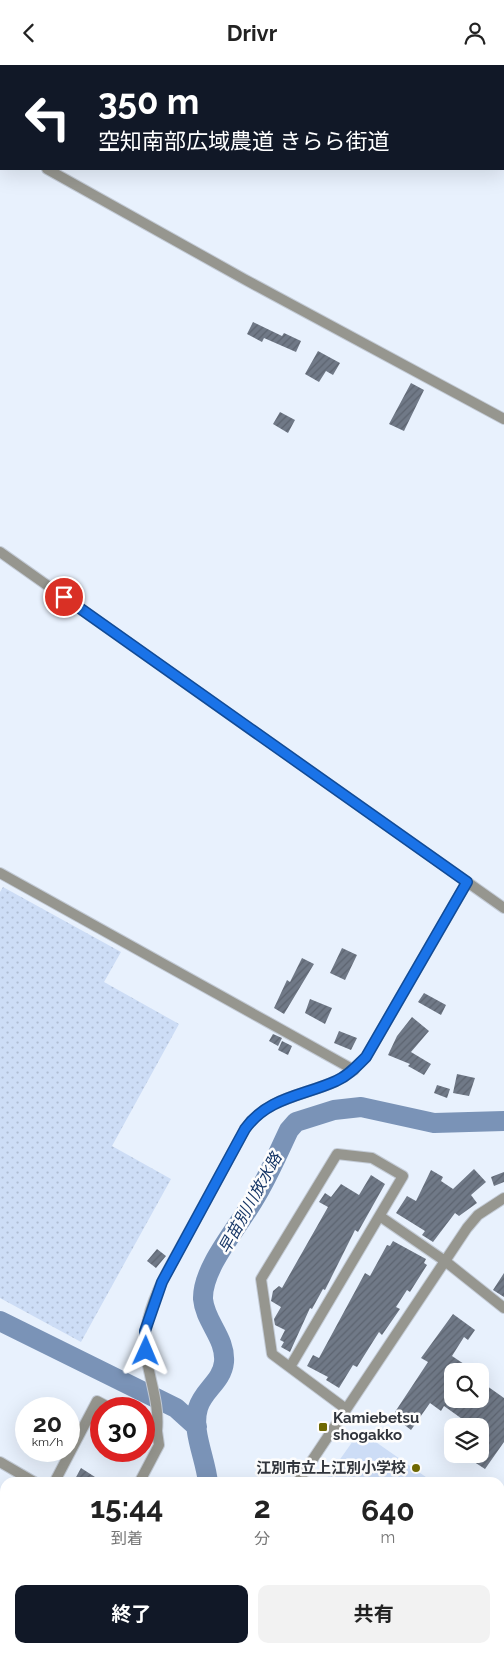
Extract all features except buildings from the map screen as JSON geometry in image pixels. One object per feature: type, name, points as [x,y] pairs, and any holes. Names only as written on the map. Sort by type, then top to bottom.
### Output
[{"type":"street","points":[[49,170],[244,279],[504,419]]},
{"type":"street","points":[[0,552],[504,908]]},
{"type":"street","points":[[0,873],[354,1069]]},
{"type":"street","points":[[142,1477],[159,1445],[158,1419],[146,1337],[150,1311],[162,1282],[245,1129],[262,1109],[338,1081],[366,1057],[467,882]]},
{"type":"street","points":[[290,1367],[381,1217],[403,1177],[372,1158],[337,1155],[261,1279],[272,1354],[346,1409]]},
{"type":"street","points":[[301,1477],[445,1261],[478,1215],[504,1198]]},
{"type":"street","points":[[381,1217],[445,1261],[504,1308]]},
{"type":"street","points":[[57,1477],[90,1414]]},
{"type":"street","points":[[0,1463],[25,1477]]},
{"type":"shaded area","points":[[3,887],[121,952],[104,982],[179,1024],[112,1146],[171,1179],[81,1342],[0,1298],[0,892]]},
{"type":"shaded area","points":[[360,1431],[426,1477],[328,1477]]},
{"type":"waterway","name":"早苗別川放水路","points":[[207,1477],[196,1426],[196,1417],[200,1402],[223,1369],[224,1353],[219,1338],[207,1315],[203,1299],[204,1287],[215,1260],[260,1190],[289,1130],[296,1122],[334,1110],[361,1107],[434,1123],[504,1121]]},
{"type":"waterway","points":[[0,1321],[176,1408],[197,1427]]},
{"type":"place","name":"Kamiebetsu shogakko","points":[[323,1427]]},
{"type":"place","name":"江別市立上江別小学校","points":[[416,1468]]},
{"type":"route","points":[[64,597],[467,882],[366,1057],[338,1081],[262,1109],[245,1129],[162,1282],[150,1311],[145,1331],[146,1351]]}]
